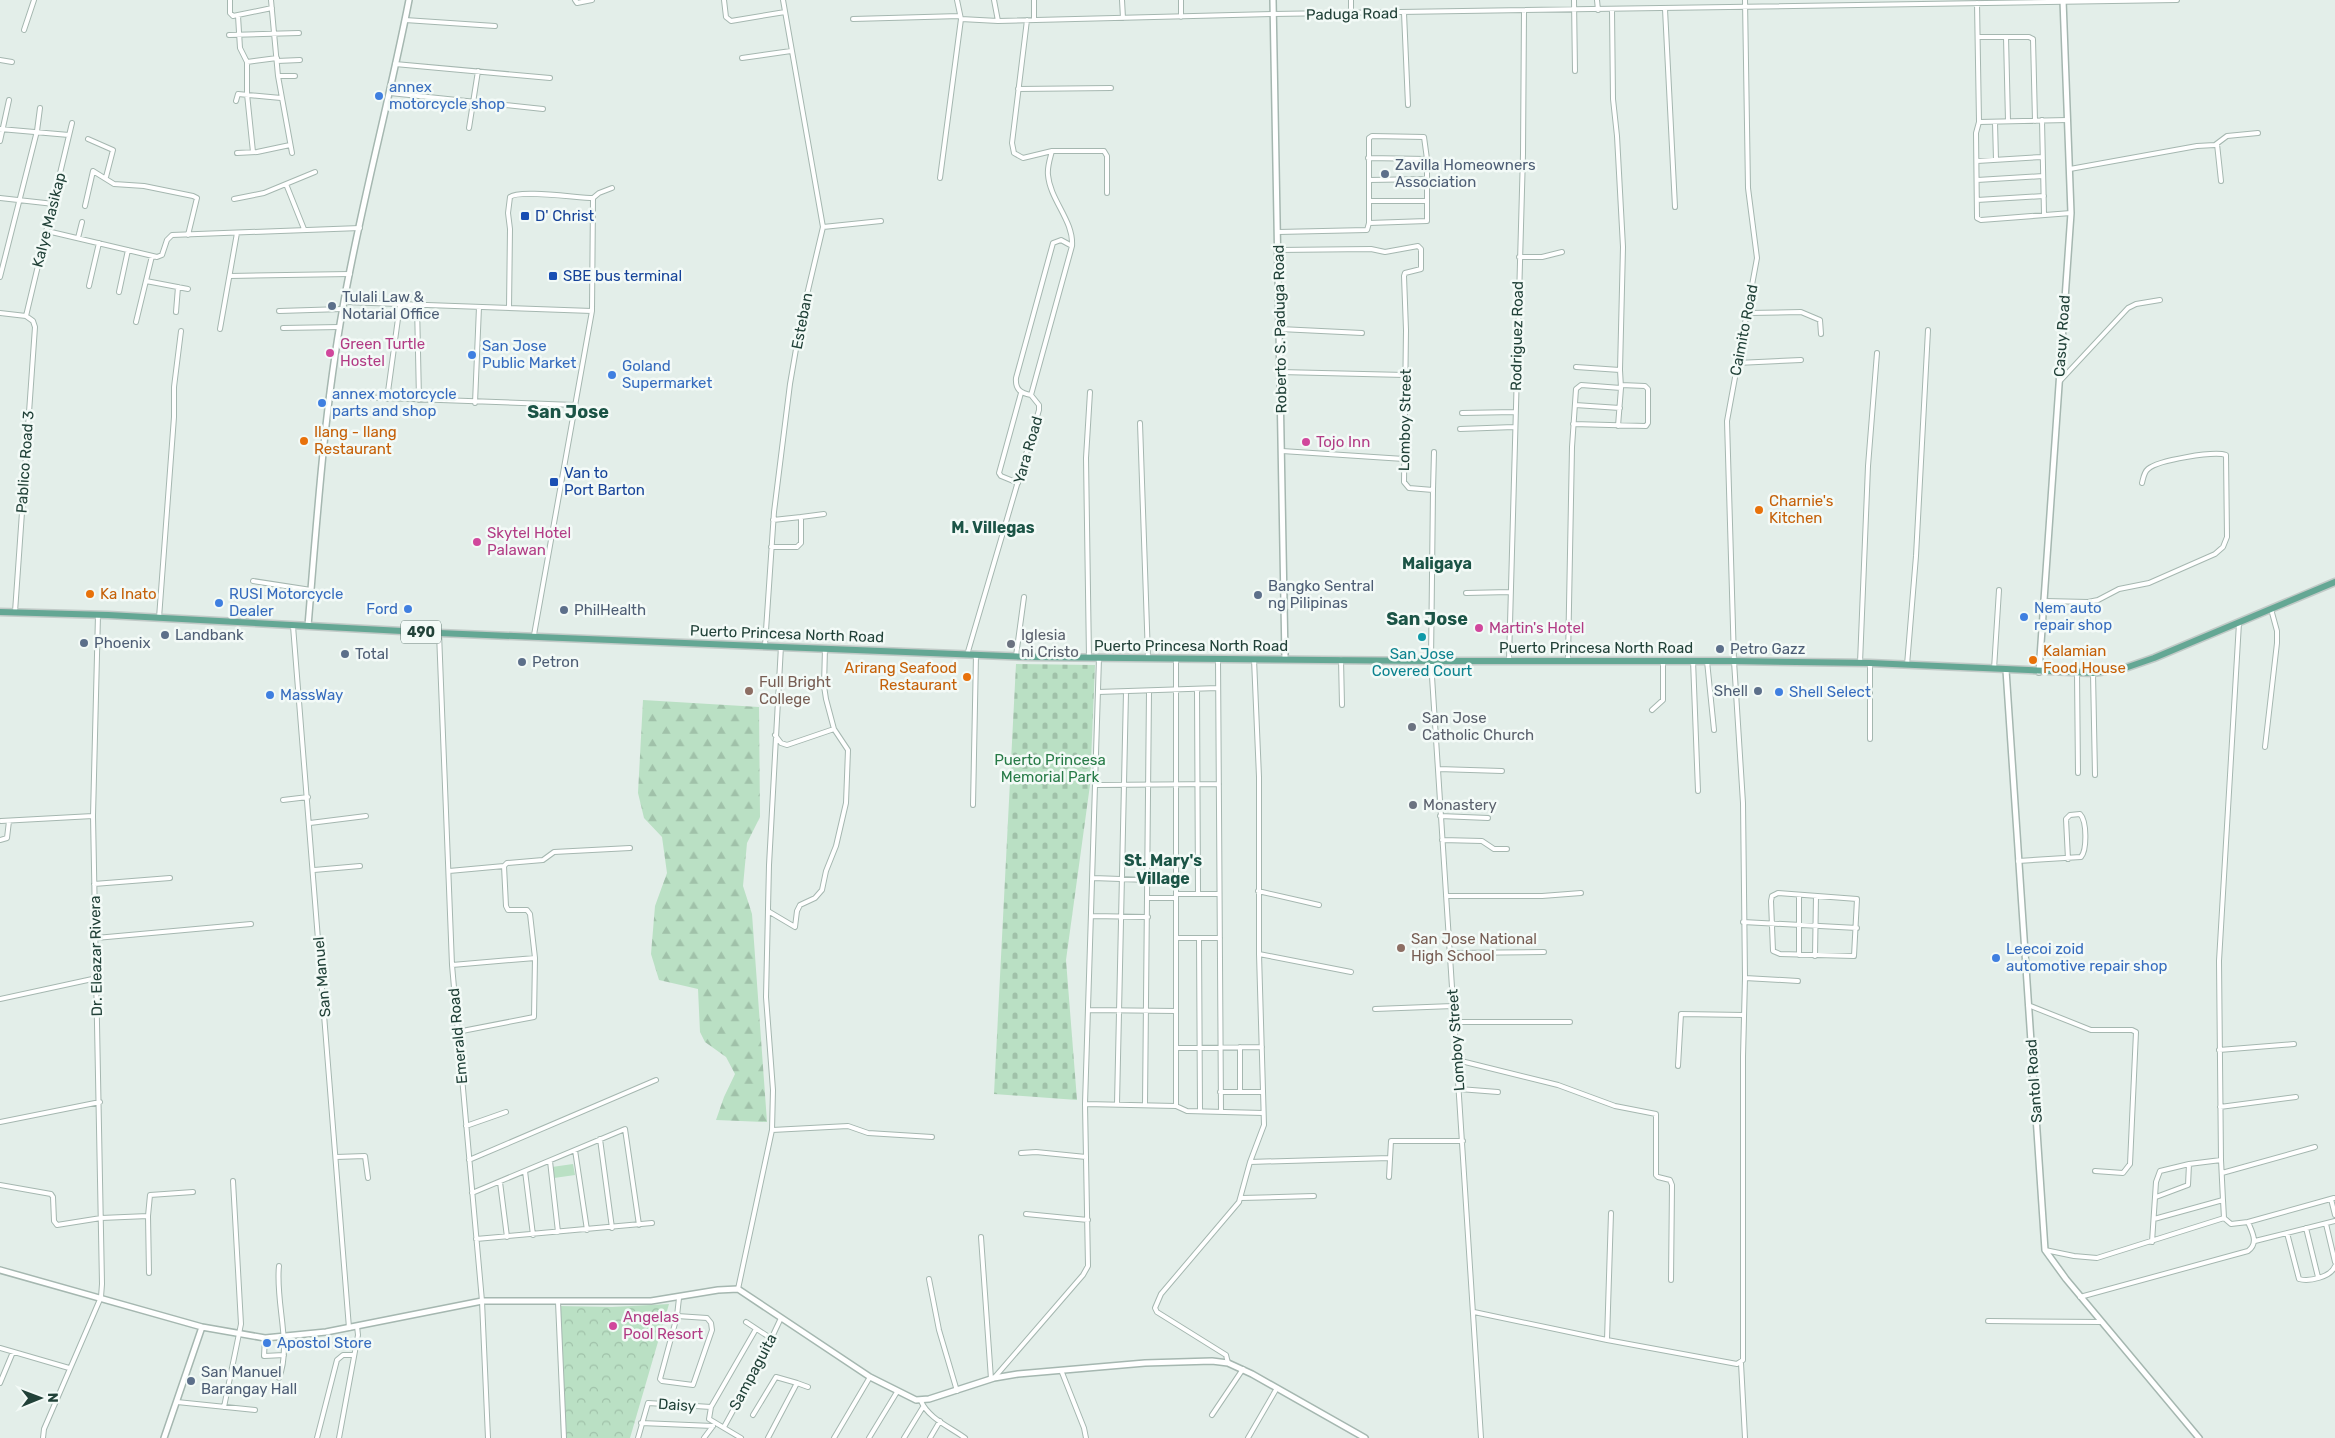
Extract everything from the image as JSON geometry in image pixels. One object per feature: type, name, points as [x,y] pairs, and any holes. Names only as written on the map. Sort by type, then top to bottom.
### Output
[{"type":"main road","name":"Puerto Princesa North Road","points":[[0,612],[98,615],[439,633],[534,635],[976,655],[1088,658],[1285,658],[1431,661],[1693,660],[1870,663],[2093,673],[2139,664],[2335,582]]},
{"type":"street","points":[[24,30],[34,0]]},
{"type":"street","points":[[230,0],[231,15],[238,16],[272,8]]},
{"type":"street","points":[[271,0],[281,98],[292,153]]},
{"type":"street","points":[[308,626],[329,396],[342,308],[409,0]]},
{"type":"street","points":[[575,0],[576,3],[592,0]]},
{"type":"street","points":[[724,0],[726,17],[731,21],[785,12]]},
{"type":"street","name":"Esteban","points":[[765,646],[773,520],[798,338],[822,227],[783,0]]},
{"type":"street","points":[[940,178],[961,18],[957,0]]},
{"type":"street","points":[[994,0],[998,21]]},
{"type":"street","points":[[1034,0],[1034,20]]},
{"type":"street","points":[[1122,0],[1123,18]]},
{"type":"street","points":[[1181,0],[1181,17]]},
{"type":"street","name":"Roberto S. Paduga Road","points":[[1273,0],[1285,658]]},
{"type":"street","points":[[1351,0],[1351,14]]},
{"type":"street","points":[[1574,0],[1575,71]]},
{"type":"street","points":[[1597,0],[1598,10]]},
{"type":"street","name":"Caimito Road","points":[[1745,0],[1748,188],[1757,253],[1727,421],[1734,661],[1743,803],[1745,978],[1742,1284],[1744,1355],[1741,1363],[1745,1438]]},
{"type":"street","points":[[1891,0],[1891,6]]},
{"type":"street","name":"Paduga Road","points":[[853,19],[961,18],[998,21],[1273,14],[1891,6],[1928,2],[2177,0]]},
{"type":"street","name":"Casuy Road","points":[[2039,672],[2071,213],[2063,1]]},
{"type":"street","points":[[1977,3],[1979,122],[1976,130],[1977,218],[1979,220],[2071,213]]},
{"type":"street","points":[[1665,9],[1675,207]]},
{"type":"street","points":[[1612,10],[1613,99],[1623,247],[1621,386],[1618,426]]},
{"type":"street","name":"Rodriguez Road","points":[[1509,660],[1524,11]]},
{"type":"street","points":[[1404,13],[1408,105]]},
{"type":"street","points":[[238,16],[240,48],[248,62],[246,94],[252,152]]},
{"type":"street","points":[[405,20],[495,26]]},
{"type":"street","points":[[1027,20],[1012,143],[1014,154],[1023,158],[1052,151],[1104,151],[1107,156],[1107,193]]},
{"type":"street","points":[[230,35],[300,32]]},
{"type":"street","points":[[1978,37],[2029,37],[2032,39],[2035,120]]},
{"type":"street","points":[[2006,37],[2008,121]]},
{"type":"street","points":[[742,58],[791,50]]},
{"type":"street","points":[[0,60],[12,62]]},
{"type":"street","points":[[248,62],[300,60]]},
{"type":"street","points":[[396,64],[550,78]]},
{"type":"street","points":[[469,128],[478,71]]},
{"type":"street","points":[[278,76],[295,76]]},
{"type":"street","points":[[1018,89],[1111,88]]},
{"type":"street","points":[[390,93],[543,110]]},
{"type":"street","points":[[236,101],[237,94],[281,98]]},
{"type":"street","points":[[0,141],[9,100]]},
{"type":"street","points":[[0,276],[21,200],[37,131],[40,108]]},
{"type":"street","points":[[2042,120],[2044,214]]},
{"type":"street","points":[[1979,122],[2068,120]]},
{"type":"street","points":[[1995,122],[1996,160]]},
{"type":"street","name":"Kalye Masikap","points":[[26,316],[72,123]]},
{"type":"street","points":[[2,129],[69,135]]},
{"type":"street","points":[[2070,169],[2217,144],[2226,136],[2258,133]]},
{"type":"street","points":[[1278,232],[1364,231],[1368,229],[1368,158],[1370,137],[1423,136],[1426,141],[1428,220],[1426,222],[1369,223]]},
{"type":"street","points":[[88,139],[113,150],[106,177]]},
{"type":"street","points":[[2217,144],[2220,181]]},
{"type":"street","points":[[237,153],[290,145]]},
{"type":"street","points":[[1031,395],[1022,393],[1018,389],[1016,378],[1053,243],[1061,240],[1072,246],[1072,235],[1049,180],[1048,167],[1052,151]]},
{"type":"street","points":[[1977,161],[2042,157]]},
{"type":"street","points":[[1368,158],[1427,159]]},
{"type":"street","points":[[85,206],[94,171],[106,177],[114,184],[144,186],[196,196],[197,203],[188,234]]},
{"type":"street","points":[[234,199],[264,194],[314,172]]},
{"type":"street","points":[[1977,180],[2043,176]]},
{"type":"street","points":[[1369,180],[1427,179]]},
{"type":"street","points":[[286,184],[304,229]]},
{"type":"street","points":[[509,308],[510,229],[508,213],[510,197],[516,194],[537,194],[593,198],[599,193],[612,188]]},
{"type":"street","points":[[1977,200],[2044,196]]},
{"type":"street","points":[[0,198],[54,204]]},
{"type":"street","points":[[534,635],[563,462],[576,405],[592,312],[593,198]]},
{"type":"street","points":[[1369,201],[1427,201]]},
{"type":"street","points":[[822,227],[881,221]]},
{"type":"street","points":[[78,238],[82,222]]},
{"type":"street","points":[[47,231],[159,257],[162,255],[169,237],[188,234],[360,228]]},
{"type":"street","points":[[220,329],[237,233]]},
{"type":"street","points":[[89,286],[99,243]]},
{"type":"street","name":"Yara Road","points":[[967,654],[1040,408],[1031,395],[1072,246]]},
{"type":"street","name":"Lomboy Street","points":[[1278,250],[1371,249],[1385,252],[1405,247],[1419,247],[1420,269],[1405,273],[1404,276],[1404,482],[1406,486],[1433,490],[1431,661],[1482,1438]]},
{"type":"street","points":[[119,292],[128,250]]},
{"type":"street","points":[[1519,257],[1542,257],[1562,252]]},
{"type":"street","points":[[136,322],[152,256]]},
{"type":"street","points":[[230,276],[350,274]]},
{"type":"street","points":[[146,281],[188,288]]},
{"type":"street","points":[[176,312],[178,287]]},
{"type":"street","points":[[2059,382],[2128,308],[2136,304],[2160,300]]},
{"type":"street","points":[[344,302],[592,312]]},
{"type":"street","points":[[387,398],[400,304]]},
{"type":"street","points":[[417,304],[419,400]]},
{"type":"street","points":[[475,403],[479,307]]},
{"type":"street","points":[[279,311],[342,308]]},
{"type":"street","points":[[1747,312],[1804,312],[1820,320],[1821,334]]},
{"type":"street","points":[[0,313],[26,316]]},
{"type":"street","name":"Pablico Road 3","points":[[15,612],[35,327],[33,321],[26,316]]},
{"type":"street","points":[[283,328],[340,327]]},
{"type":"street","points":[[1280,329],[1362,333]]},
{"type":"street","points":[[1907,665],[1916,556],[1928,330]]},
{"type":"street","points":[[159,618],[174,417],[174,387],[181,331]]},
{"type":"street","points":[[1860,663],[1868,466],[1877,353]]},
{"type":"street","points":[[1738,363],[1800,360]]},
{"type":"street","points":[[1576,367],[1620,370]]},
{"type":"street","points":[[1280,372],[1405,375]]},
{"type":"street","points":[[1568,659],[1573,424],[1576,389],[1579,385],[1645,386],[1648,389],[1648,423],[1645,427],[1573,424]]},
{"type":"street","points":[[1088,658],[1086,458],[1090,392]]},
{"type":"street","points":[[1018,483],[1001,476],[999,472],[1022,393]]},
{"type":"street","points":[[329,396],[475,403],[576,405]]},
{"type":"street","points":[[1575,405],[1620,408]]},
{"type":"street","points":[[1462,413],[1515,412]]},
{"type":"street","points":[[1140,424],[1148,658]]},
{"type":"street","points":[[1460,428],[1514,427]]},
{"type":"street","points":[[1282,451],[1404,459]]},
{"type":"street","points":[[1433,490],[1434,452]]},
{"type":"street","points":[[2044,601],[2088,602],[2098,600],[2124,588],[2149,582],[2215,554],[2223,547],[2227,537],[2226,455],[2189,456],[2150,467],[2145,472],[2142,483]]},
{"type":"street","points":[[773,520],[824,514]]},
{"type":"street","points":[[772,547],[797,547],[801,545],[801,516]]},
{"type":"street","points":[[253,581],[311,590]]},
{"type":"street","points":[[1994,669],[1999,590]]},
{"type":"street","points":[[1466,593],[1510,592]]},
{"type":"street","points":[[1016,656],[1024,597]]},
{"type":"street","points":[[2266,747],[2277,644],[2277,631],[2271,609]]},
{"type":"street","name":"Dr. Eleazar Rivera","points":[[98,615],[92,816],[100,1102],[101,1297]]},
{"type":"street","points":[[2239,623],[2219,961],[2221,1160],[2224,1218],[2231,1224],[2248,1222],[2333,1198],[2335,1215]]},
{"type":"street","name":"San Manuel","points":[[293,626],[314,870],[349,1328]]},
{"type":"street","name":"Emerald Road","points":[[439,633],[452,964],[482,1301],[488,1438]]},
{"type":"street","points":[[738,1289],[772,1130],[773,1090],[766,997],[780,646]]},
{"type":"street","points":[[768,911],[795,927],[797,911],[800,905],[815,898],[822,890],[826,871],[836,846],[846,803],[848,750],[834,730],[824,686],[825,648]]},
{"type":"street","points":[[973,804],[976,655]]},
{"type":"street","points":[[993,1379],[1088,1266],[1085,1104],[1099,658]]},
{"type":"street","points":[[1176,658],[1176,1106]]},
{"type":"street","points":[[1218,658],[1221,1111]]},
{"type":"street","points":[[1228,1363],[1226,1355],[1157,1312],[1155,1308],[1161,1294],[1234,1210],[1241,1198],[1250,1162],[1263,1129],[1258,891],[1258,777],[1254,658]]},
{"type":"street","points":[[1341,659],[1342,705]]},
{"type":"street","points":[[1652,710],[1663,700],[1663,660]]},
{"type":"street","points":[[1693,660],[1698,791]]},
{"type":"street","points":[[1707,661],[1714,730]]},
{"type":"street","points":[[1870,663],[1870,739]]},
{"type":"street","name":"Santol Road","points":[[2006,670],[2045,1250]]},
{"type":"street","points":[[2077,673],[2078,774]]},
{"type":"street","points":[[2093,673],[2095,775]]},
{"type":"street","points":[[1098,692],[1176,691],[1218,688]]},
{"type":"street","points":[[1197,690],[1198,894]]},
{"type":"street","points":[[1145,1105],[1149,691]]},
{"type":"street","points":[[1117,1104],[1126,692]]},
{"type":"street","points":[[776,734],[780,742],[787,745],[834,730]]},
{"type":"street","points":[[1438,769],[1502,771]]},
{"type":"street","points":[[1096,785],[1219,784]]},
{"type":"street","points":[[283,800],[308,797]]},
{"type":"street","points":[[2018,860],[2068,859],[2080,858],[2084,854],[2084,819],[2080,814],[2068,815],[2066,819],[2068,859]]},
{"type":"street","points":[[1,821],[92,816]]},
{"type":"street","points":[[310,823],[366,816]]},
{"type":"street","points":[[1440,816],[1488,818]]},
{"type":"street","points":[[0,840],[6,838],[9,821]]},
{"type":"street","points":[[1442,840],[1482,841],[1494,849],[1507,849]]},
{"type":"street","points":[[449,871],[543,860],[554,852],[630,848]]},
{"type":"street","points":[[314,870],[360,866]]},
{"type":"street","points":[[457,1032],[534,1016],[535,958],[530,914],[527,910],[508,910],[506,906],[504,866]]},
{"type":"street","points":[[94,884],[170,878]]},
{"type":"street","points":[[1093,878],[1148,880]]},
{"type":"street","points":[[1258,891],[1319,904]]},
{"type":"street","points":[[1446,896],[1542,896],[1581,893]]},
{"type":"street","points":[[1778,893],[1799,895],[1857,899],[1857,928],[1854,956],[1780,954],[1773,951],[1772,896],[1778,893]]},
{"type":"street","points":[[1148,898],[1219,894]]},
{"type":"street","points":[[1798,955],[1799,895]]},
{"type":"street","points":[[1815,956],[1816,896]]},
{"type":"street","points":[[1092,916],[1148,917]]},
{"type":"street","points":[[1743,922],[1857,928]]},
{"type":"street","points":[[96,938],[251,924]]},
{"type":"street","points":[[1176,938],[1220,938]]},
{"type":"street","points":[[1199,938],[1200,1111]]},
{"type":"street","points":[[1449,953],[1544,952]]},
{"type":"street","points":[[1259,954],[1351,972]]},
{"type":"street","points":[[452,964],[535,958]]},
{"type":"street","points":[[0,998],[97,978]]},
{"type":"street","points":[[1745,978],[1798,981]]},
{"type":"street","points":[[2028,1005],[2091,1030],[2132,1030],[2136,1032],[2130,1164],[2123,1173],[2095,1171]]},
{"type":"street","points":[[1375,1009],[1453,1006]]},
{"type":"street","points":[[1088,1010],[1176,1011]]},
{"type":"street","points":[[1678,1066],[1681,1014],[1744,1014]]},
{"type":"street","points":[[1454,1022],[1570,1022]]},
{"type":"street","points":[[2219,1050],[2294,1044]]},
{"type":"street","points":[[1240,1047],[1240,1092]]},
{"type":"street","points":[[1176,1048],[1262,1047]]},
{"type":"street","points":[[1457,1060],[1558,1085],[1614,1106],[1656,1114],[1656,1175],[1670,1180],[1672,1185],[1671,1280]]},
{"type":"street","points":[[469,1160],[656,1080]]},
{"type":"street","points":[[1459,1089],[1498,1092]]},
{"type":"street","points":[[1220,1092],[1263,1092]]},
{"type":"street","points":[[2220,1107],[2296,1097]]},
{"type":"street","points":[[0,1122],[100,1102]]},
{"type":"street","points":[[1085,1104],[1176,1106],[1187,1111],[1264,1113]]},
{"type":"street","points":[[466,1126],[506,1112]]},
{"type":"street","points":[[772,1130],[848,1126],[868,1133],[932,1137]]},
{"type":"street","points":[[472,1193],[600,1139],[626,1130],[639,1225]]},
{"type":"street","points":[[600,1139],[612,1228]]},
{"type":"street","points":[[1389,1178],[1390,1143],[1393,1141],[1463,1142]]},
{"type":"street","points":[[2222,1173],[2315,1147]]},
{"type":"street","points":[[575,1150],[587,1230]]},
{"type":"street","points":[[1021,1153],[1036,1152],[1086,1157]]},
{"type":"street","points":[[336,1157],[365,1156],[368,1178]]},
{"type":"street","points":[[1250,1162],[1390,1158]]},
{"type":"street","points":[[2152,1242],[2157,1178],[2160,1171],[2189,1164],[2221,1160]]},
{"type":"street","points":[[550,1161],[558,1232]]},
{"type":"street","points":[[2156,1197],[2188,1186],[2189,1164]]},
{"type":"street","points":[[525,1171],[534,1235]]},
{"type":"street","points":[[224,1407],[241,1319],[233,1181]]},
{"type":"street","points":[[500,1182],[507,1237]]},
{"type":"street","points":[[0,1184],[51,1194],[53,1197],[54,1221],[57,1225],[101,1218],[148,1216]]},
{"type":"street","points":[[149,1273],[149,1197],[152,1194],[192,1192]]},
{"type":"street","points":[[1241,1198],[1314,1196]]},
{"type":"street","points":[[2154,1219],[2223,1200]]},
{"type":"street","points":[[1607,1340],[1611,1213]]},
{"type":"street","points":[[1026,1214],[1088,1220]]},
{"type":"street","points":[[2045,1250],[2074,1256],[2097,1258],[2224,1218]]},
{"type":"street","points":[[2255,1240],[2335,1221]]},
{"type":"street","points":[[2080,1297],[2248,1250],[2254,1245],[2255,1240],[2248,1222]]},
{"type":"street","points":[[476,1239],[652,1223]]},
{"type":"street","points":[[2326,1224],[2335,1262]]},
{"type":"street","points":[[2306,1228],[2318,1277]]},
{"type":"street","points":[[2287,1233],[2298,1279],[2329,1274],[2335,1266]]},
{"type":"street","points":[[981,1237],[993,1379]]},
{"type":"street","points":[[2045,1250],[2080,1297],[2199,1438]]},
{"type":"street","points":[[279,1266],[278,1292],[284,1355],[284,1366],[279,1378]]},
{"type":"street","points":[[0,1270],[202,1327],[239,1335],[265,1338],[349,1328],[482,1301],[651,1302],[718,1290],[738,1289],[870,1377],[912,1399],[921,1401],[993,1379],[1061,1370],[1185,1361],[1228,1363],[1277,1387],[1365,1438]]},
{"type":"street","points":[[929,1279],[939,1330],[957,1391]]},
{"type":"street","points":[[43,1438],[44,1429],[69,1368],[101,1297]]},
{"type":"street","points":[[677,1316],[707,1318],[712,1323],[712,1330],[693,1385],[662,1382],[660,1379],[677,1316],[679,1298]]},
{"type":"street","points":[[558,1302],[564,1438]]},
{"type":"street","points":[[1474,1312],[1607,1340],[1741,1363]]},
{"type":"street","name":"Sampaguita","points":[[724,1427],[772,1339],[781,1318]]},
{"type":"street","points":[[1988,1321],[2101,1322]]},
{"type":"street","points":[[746,1322],[772,1339]]},
{"type":"street","points":[[339,1438],[358,1335],[358,1326]]},
{"type":"street","points":[[164,1438],[202,1327]]},
{"type":"street","name":"Daisy","points":[[638,1438],[647,1405],[650,1403],[711,1407],[756,1329]]},
{"type":"street","points":[[265,1338],[264,1356],[284,1355]]},
{"type":"street","points":[[0,1348],[69,1368]]},
{"type":"street","points":[[0,1383],[13,1352]]},
{"type":"street","points":[[317,1438],[337,1360],[343,1354],[354,1355]]},
{"type":"street","points":[[1212,1415],[1243,1369]]},
{"type":"street","points":[[1061,1370],[1084,1428],[1086,1438]]},
{"type":"street","points":[[753,1416],[776,1377],[808,1387]]},
{"type":"street","points":[[834,1438],[870,1377]]},
{"type":"street","points":[[768,1438],[797,1383]]},
{"type":"street","points":[[1248,1438],[1277,1387]]},
{"type":"street","points":[[869,1438],[897,1392]]},
{"type":"street","points":[[921,1401],[923,1407],[965,1438]]},
{"type":"street","points":[[177,1402],[255,1410]]},
{"type":"street","points":[[711,1407],[709,1419],[714,1424]]},
{"type":"street","points":[[904,1438],[923,1407]]},
{"type":"street","points":[[930,1438],[940,1421]]},
{"type":"street","points":[[641,1423],[714,1424],[724,1427],[741,1438]]},
{"type":"street","points":[[704,1438],[714,1424]]},
{"type":"street","points":[[731,1438],[735,1433]]},
{"type":"green space","name":"Puerto Princesa Memorial Park","points":[[1016,664],[1095,665],[1090,785],[1066,960],[1077,1100],[994,1094]]},
{"type":"green space","points":[[643,700],[759,707],[760,817],[747,843],[743,886],[752,914],[767,1122],[716,1120],[735,1074],[726,1057],[705,1042],[700,1032],[698,989],[659,980],[651,954],[655,906],[667,873],[662,837],[644,818],[638,793]]},
{"type":"green space","points":[[573,1164],[575,1175],[554,1178],[552,1167]]},
{"type":"green space","points":[[669,1304],[630,1438],[561,1438],[558,1306],[612,1307]]},
{"type":"place","name":"annex motorcycle shop","points":[[379,96]]},
{"type":"place","name":"Zavilla Homeowners Association","points":[[1385,174]]},
{"type":"place","name":"D' Christ","points":[[525,216]]},
{"type":"place","name":"SBE bus terminal","points":[[553,276]]},
{"type":"place","name":"Tulali Law & Notarial Office","points":[[332,306]]},
{"type":"place","name":"Green Turtle Hostel","points":[[330,353]]},
{"type":"place","name":"San Jose Public Market","points":[[472,355]]},
{"type":"place","name":"Goland Supermarket","points":[[612,375]]},
{"type":"place","name":"annex motorcycle parts and shop","points":[[322,403]]},
{"type":"place","name":"Ilang - Ilang Restaurant","points":[[304,441]]},
{"type":"place","name":"Tojo Inn","points":[[1306,442]]},
{"type":"place","name":"Van to Port Barton","points":[[554,482]]},
{"type":"place","name":"Charnie's Kitchen","points":[[1759,510]]},
{"type":"place","name":"Skytel Hotel Palawan","points":[[477,542]]},
{"type":"place","name":"Ka Inato","points":[[90,594]]},
{"type":"place","name":"Bangko Sentral ng Pilipinas","points":[[1258,595]]},
{"type":"place","name":"RUSI Motorcycle Dealer","points":[[219,603]]},
{"type":"place","name":"Ford","points":[[408,609]]},
{"type":"place","name":"PhilHealth","points":[[564,610]]},
{"type":"place","name":"Nem auto repair shop","points":[[2024,617]]},
{"type":"place","name":"Martin's Hotel","points":[[1479,628]]},
{"type":"place","name":"Landbank","points":[[165,635]]},
{"type":"place","name":"San Jose Covered Court","points":[[1422,637]]},
{"type":"place","name":"Phoenix","points":[[84,643]]},
{"type":"place","name":"Iglesia ni Cristo","points":[[1011,644]]},
{"type":"place","name":"Petro Gazz","points":[[1720,649]]},
{"type":"place","name":"Total","points":[[345,654]]},
{"type":"place","name":"Kalamian Food House","points":[[2033,660]]},
{"type":"place","name":"Petron","points":[[522,662]]},
{"type":"place","name":"Arirang Seafood Restaurant","points":[[967,677]]},
{"type":"place","name":"Full Bright College","points":[[749,691]]},
{"type":"place","name":"Shell","points":[[1758,691]]},
{"type":"place","name":"Shell Select","points":[[1779,692]]},
{"type":"place","name":"MassWay","points":[[270,695]]},
{"type":"place","name":"San Jose Catholic Church","points":[[1412,727]]},
{"type":"place","name":"Monastery","points":[[1413,805]]},
{"type":"place","name":"San Jose National High School","points":[[1401,948]]},
{"type":"place","name":"Leecoi zoid automotive repair shop","points":[[1996,958]]},
{"type":"place","name":"Angelas Pool Resort","points":[[613,1326]]},
{"type":"place","name":"Apostol Store","points":[[267,1343]]},
{"type":"place","name":"San Manuel Barangay Hall","points":[[191,1381]]},
{"type":"district","name":"San Jose","points":[[568,412]]},
{"type":"district","name":"M. Villegas","points":[[993,527]]},
{"type":"district","name":"Maligaya","points":[[1437,563]]},
{"type":"district","name":"San Jose","points":[[1427,619]]},
{"type":"district","name":"St. Mary's Village","points":[[1163,869]]}]
